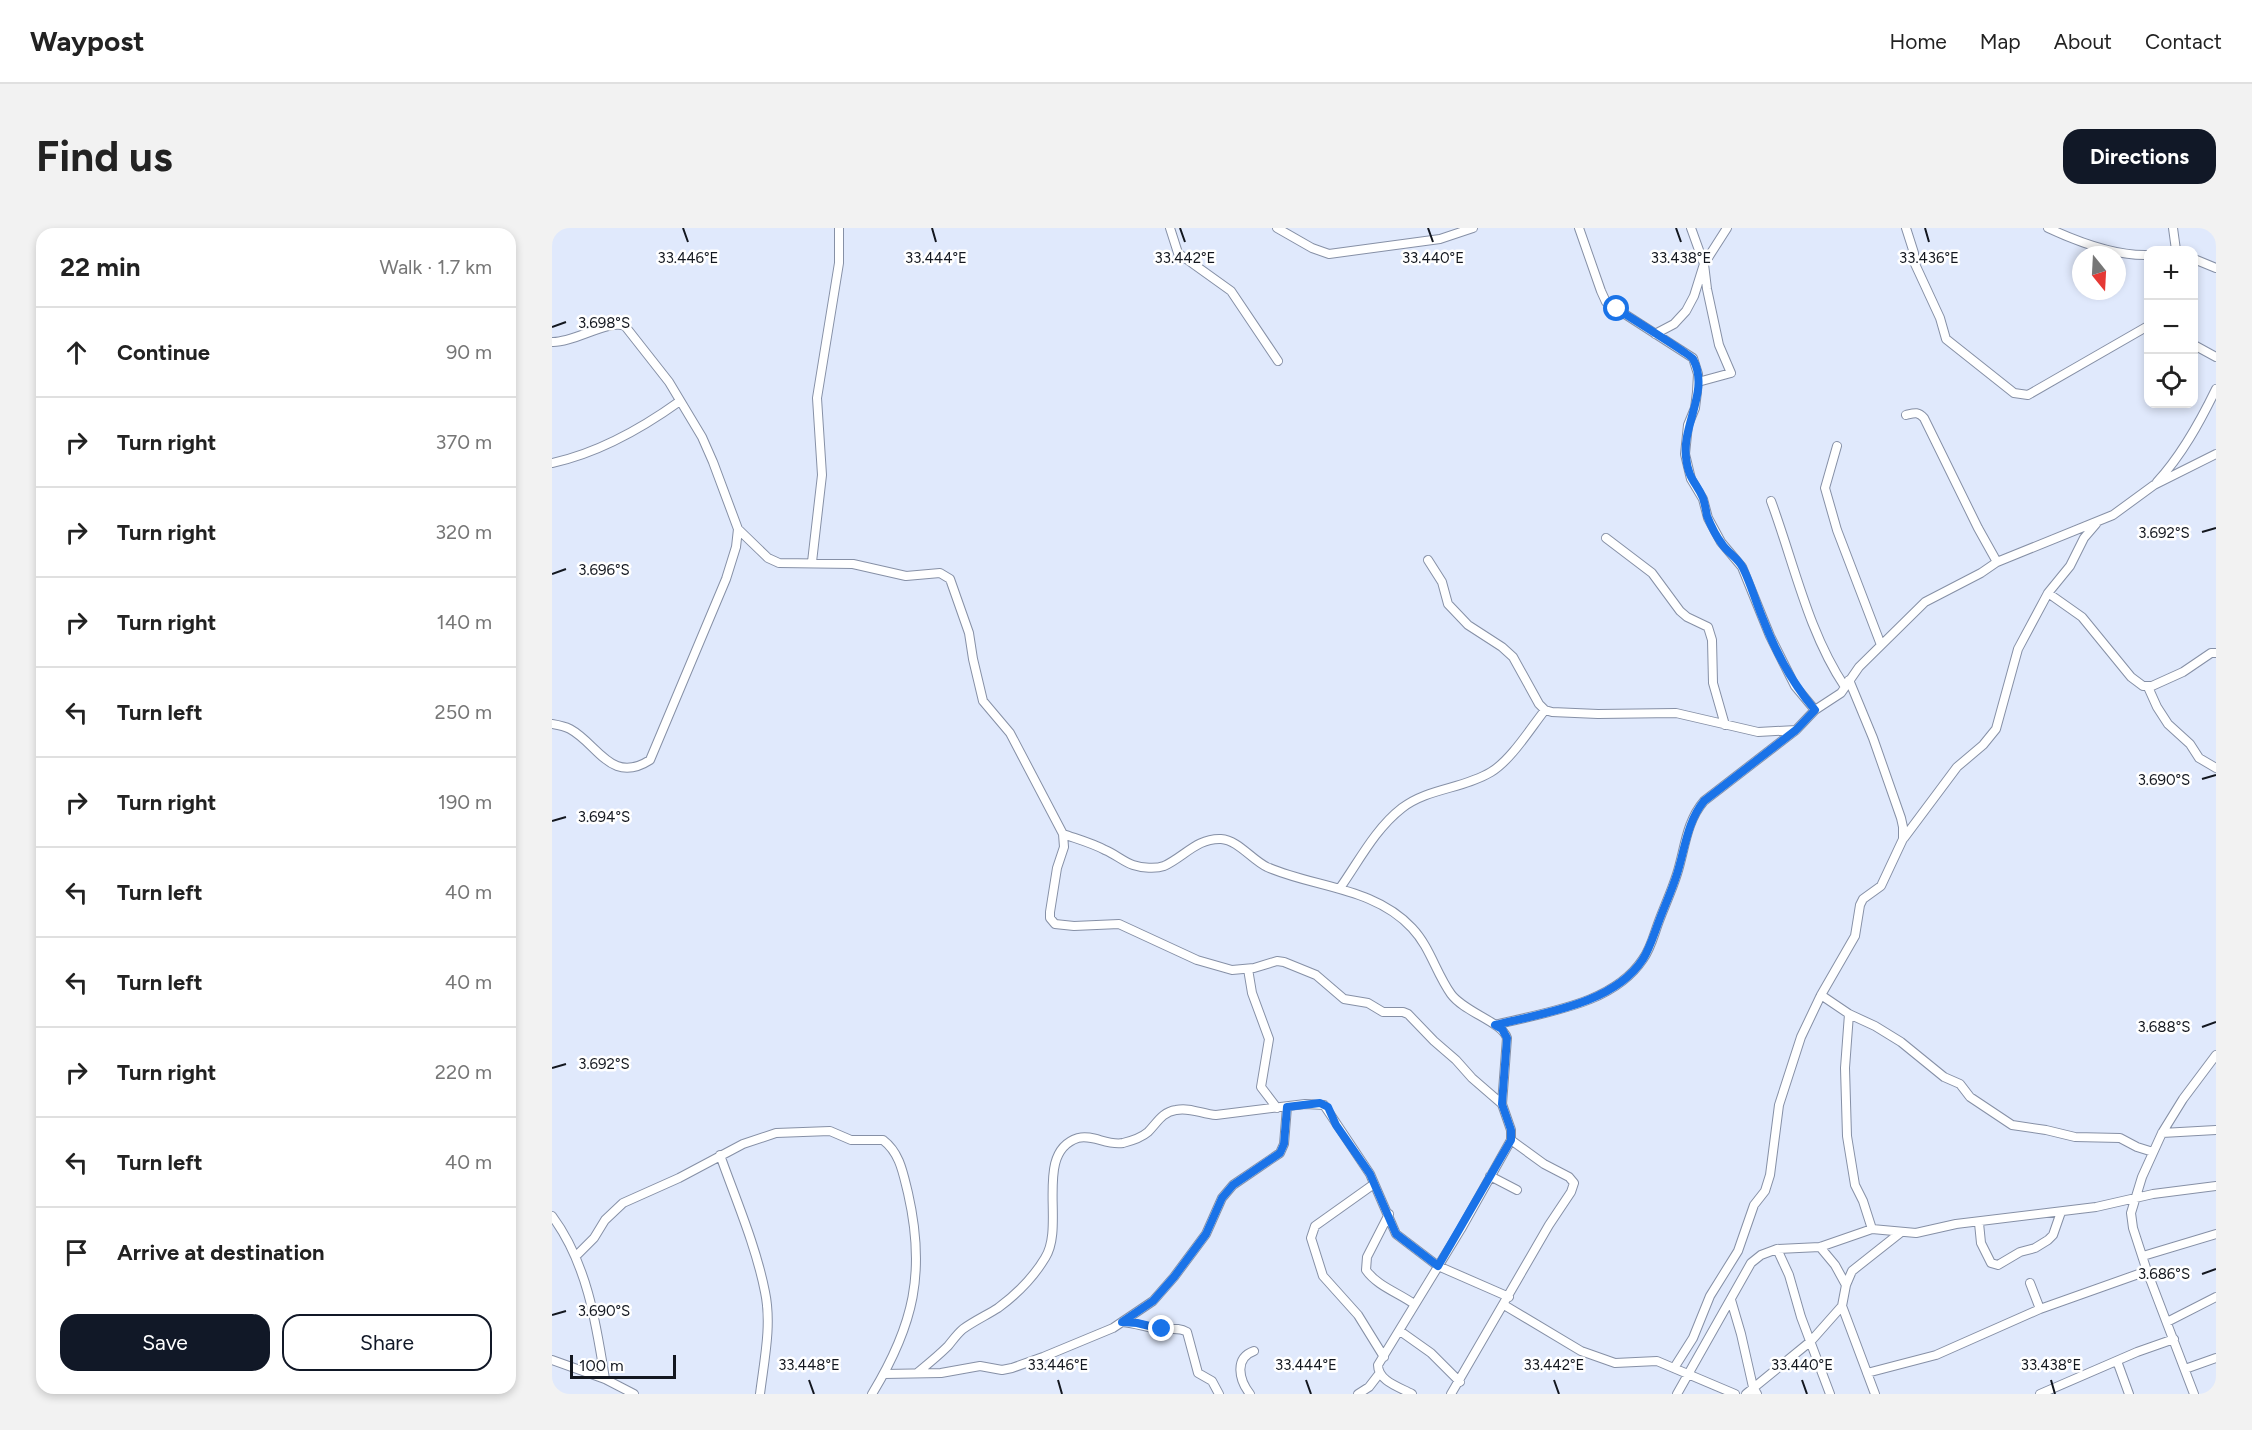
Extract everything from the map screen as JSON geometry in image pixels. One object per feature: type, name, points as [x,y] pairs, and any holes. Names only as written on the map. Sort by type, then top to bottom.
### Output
[{"type":"street","points":[[812,562],[822,475],[817,398],[838,263],[839,228]]},
{"type":"street","points":[[1170,228],[1178,253],[1232,291],[1278,361]]},
{"type":"street","points":[[1277,228],[1312,248],[1329,254],[1440,239],[1473,228]]},
{"type":"street","points":[[1579,228],[1606,302],[1690,355],[1696,367],[1698,382],[1696,402],[1688,425],[1685,454],[1691,479],[1703,499],[1708,518],[1721,542],[1742,567],[1770,636],[1795,686],[1815,710]]},
{"type":"street","points":[[1691,228],[1704,264],[1717,337],[1731,373],[1698,382]]},
{"type":"street","points":[[1655,334],[1674,324],[1686,311],[1694,296],[1704,264],[1727,228]]},
{"type":"street","points":[[1906,228],[1915,264],[1940,318],[1946,339],[2014,393],[2028,395],[2144,328]]},
{"type":"street","points":[[2048,228],[2069,238],[2109,250],[2129,255],[2144,255]]},
{"type":"street","points":[[2173,228],[2175,246]]},
{"type":"street","points":[[2198,260],[2216,268]]},
{"type":"street","points":[[552,342],[571,340],[620,324],[625,326],[655,363],[680,401],[713,462],[738,529],[768,558],[779,563],[853,564],[906,576],[940,573],[950,579],[969,633],[983,701],[1010,733],[1063,834],[1064,847],[1050,912],[1050,918],[1055,924],[1074,926],[1119,924],[1197,960],[1232,970],[1248,969],[1277,961],[1284,962],[1316,975],[1344,999],[1368,1003],[1383,1012],[1408,1014],[1472,1078],[1502,1104]]},
{"type":"street","points":[[2198,348],[2216,357]]},
{"type":"street","points":[[2154,486],[2167,471],[2202,419],[2216,389]]},
{"type":"street","points":[[552,463],[611,442],[649,422],[680,401]]},
{"type":"street","points":[[1906,415],[1916,412],[1924,418],[1997,562]]},
{"type":"street","points":[[1836,446],[1825,488],[1837,530],[1881,645]]},
{"type":"street","points":[[1495,1025],[1582,1002],[1605,992],[1630,975],[1648,951],[1669,897],[1685,839],[1696,811],[1704,801],[1796,730],[1815,710],[1841,693],[1881,645],[1925,602],[1981,573],[1997,562],[2113,515],[2154,486],[2216,454]]},
{"type":"street","points":[[1771,501],[1815,630],[1828,660],[1847,683],[1873,738],[1903,827],[1903,839]]},
{"type":"street","points":[[1674,1368],[1693,1338],[1710,1296],[1738,1251],[1756,1200],[1765,1191],[1770,1175],[1779,1105],[1802,1037],[1821,995],[1855,936],[1863,899],[1881,886],[1903,839],[1958,767],[1983,745],[1996,729],[2018,649],[2048,593],[2070,566],[2084,538],[2098,521]]},
{"type":"street","points":[[552,724],[571,730],[604,758],[619,766],[633,768],[650,760],[726,579],[736,547],[738,529]]},
{"type":"street","points":[[1606,538],[1652,573],[1680,611],[1708,627],[1712,640],[1713,683],[1725,725]]},
{"type":"street","points":[[1428,560],[1442,582],[1448,604],[1468,625],[1502,646],[1513,657],[1539,704],[1545,710],[1560,713],[1689,714],[1758,732],[1796,730]]},
{"type":"street","points":[[2048,593],[2082,617],[2131,677],[2143,686],[2148,687],[2183,672],[2207,656],[2216,653]]},
{"type":"street","points":[[2148,687],[2157,707],[2169,724],[2190,744],[2204,762],[2216,768]]},
{"type":"street","points":[[1340,888],[1382,826],[1402,808],[1419,797],[1480,778],[1492,771],[1511,753],[1545,710]]},
{"type":"street","points":[[1063,834],[1107,850],[1133,865],[1157,868],[1195,845],[1221,839],[1231,842],[1265,866],[1357,893],[1410,926],[1429,952],[1458,1002],[1502,1029],[1507,1038],[1502,1104],[1511,1130],[1511,1140],[1400,1331],[1383,1356],[1378,1365],[1379,1374],[1369,1387],[1358,1394]]},
{"type":"street","points":[[1248,969],[1252,993],[1269,1039],[1261,1087],[1277,1108]]},
{"type":"street","points":[[1821,995],[1849,1014],[1901,1042],[1944,1077],[1960,1084],[1970,1097],[2012,1125],[2075,1137],[2120,1138],[2153,1152]]},
{"type":"street","points":[[1849,1014],[1845,1068],[1847,1136],[1855,1185],[1872,1229]]},
{"type":"street","points":[[2194,1394],[2147,1270],[2132,1220],[2135,1198],[2162,1133],[2183,1099],[2216,1055]]},
{"type":"street","points":[[917,1373],[961,1331],[997,1308],[1025,1286],[1045,1259],[1050,1250],[1054,1225],[1054,1167],[1062,1149],[1070,1142],[1081,1137],[1112,1144],[1133,1140],[1148,1132],[1162,1115],[1176,1110],[1193,1110],[1216,1115],[1320,1103],[1328,1107],[1334,1121],[1364,1165],[1389,1214],[1396,1234],[1438,1266],[1507,1301],[1581,1351],[1615,1362],[1657,1361],[1688,1373],[1717,1390],[1735,1394]]},
{"type":"street","points":[[884,1374],[941,1373],[980,1366],[1002,1370],[1012,1368],[1043,1357],[1122,1322],[1153,1301],[1174,1277],[1206,1234],[1222,1198],[1233,1185],[1280,1153],[1284,1144],[1287,1107]]},
{"type":"street","points":[[2162,1133],[2216,1130]]},
{"type":"street","points":[[576,1257],[594,1238],[605,1220],[623,1203],[679,1178],[743,1144],[776,1133],[830,1131],[851,1140],[883,1140],[896,1152],[913,1216],[918,1267],[905,1329],[872,1394]]},
{"type":"street","points":[[1451,1394],[1549,1225],[1571,1192],[1574,1183],[1569,1176],[1544,1164],[1511,1140]]},
{"type":"street","points":[[720,1155],[754,1253],[765,1293],[767,1331],[760,1394]]},
{"type":"street","points":[[1490,1176],[1517,1190]]},
{"type":"street","points":[[1374,1184],[1315,1226],[1311,1236],[1317,1262],[1326,1280],[1358,1315],[1383,1356]]},
{"type":"street","points":[[1677,1394],[1751,1263],[1761,1255],[1777,1249],[1820,1247],[1872,1229],[1916,1233],[1956,1224],[2096,1207],[2177,1190],[2216,1186]]},
{"type":"street","points":[[1979,1223],[1981,1243],[1988,1259],[1995,1265],[2020,1251],[2035,1248],[2048,1240],[2053,1235],[2061,1212]]},
{"type":"street","points":[[1389,1214],[1366,1257],[1366,1270],[1380,1283],[1400,1293],[1414,1304]]},
{"type":"street","points":[[552,1216],[576,1257],[595,1318],[605,1378]]},
{"type":"street","points":[[1746,1394],[1755,1391],[1811,1341],[1842,1306],[1846,1285],[1852,1271],[1900,1233]]},
{"type":"street","points":[[2143,1256],[2216,1234]]},
{"type":"street","points":[[1820,1247],[1835,1265],[1846,1285]]},
{"type":"street","points":[[1777,1249],[1789,1275],[1801,1317],[1830,1394]]},
{"type":"street","points":[[1867,1373],[1936,1355],[2040,1309],[2147,1270]]},
{"type":"street","points":[[2030,1283],[2040,1309]]},
{"type":"street","points":[[2167,1322],[2216,1297]]},
{"type":"street","points":[[1731,1300],[1755,1391]]},
{"type":"street","points":[[1842,1306],[1875,1394]]},
{"type":"street","points":[[1122,1322],[1187,1332],[1198,1373],[1212,1381],[1219,1394]]},
{"type":"street","points":[[1400,1331],[1431,1353],[1460,1382]]},
{"type":"street","points":[[2040,1394],[2174,1339]]},
{"type":"street","points":[[1250,1394],[1245,1387],[1239,1367],[1242,1360],[1254,1351]]},
{"type":"street","points":[[2185,1369],[2216,1358]]},
{"type":"street","points":[[552,1360],[605,1378],[624,1391],[634,1394]]},
{"type":"street","points":[[2117,1361],[2128,1394]]},
{"type":"street","points":[[1379,1374],[1412,1394]]},
{"type":"street","points":[[2061,1385],[2064,1394]]},
{"type":"route","points":[[1162,1329],[1122,1322],[1153,1301],[1174,1277],[1206,1234],[1222,1198],[1233,1185],[1280,1153],[1284,1144],[1287,1107],[1320,1103],[1328,1107],[1336,1125],[1370,1174],[1396,1234],[1438,1266],[1511,1140],[1511,1130],[1502,1104],[1507,1038],[1502,1029],[1495,1025],[1582,1002],[1605,992],[1630,975],[1648,951],[1669,897],[1680,864],[1685,839],[1696,811],[1704,801],[1801,726],[1815,710],[1795,686],[1770,636],[1746,574],[1721,542],[1708,518],[1703,499],[1691,479],[1685,454],[1688,425],[1695,408],[1697,392],[1698,374],[1693,358],[1684,350],[1668,343],[1617,309]]}]
